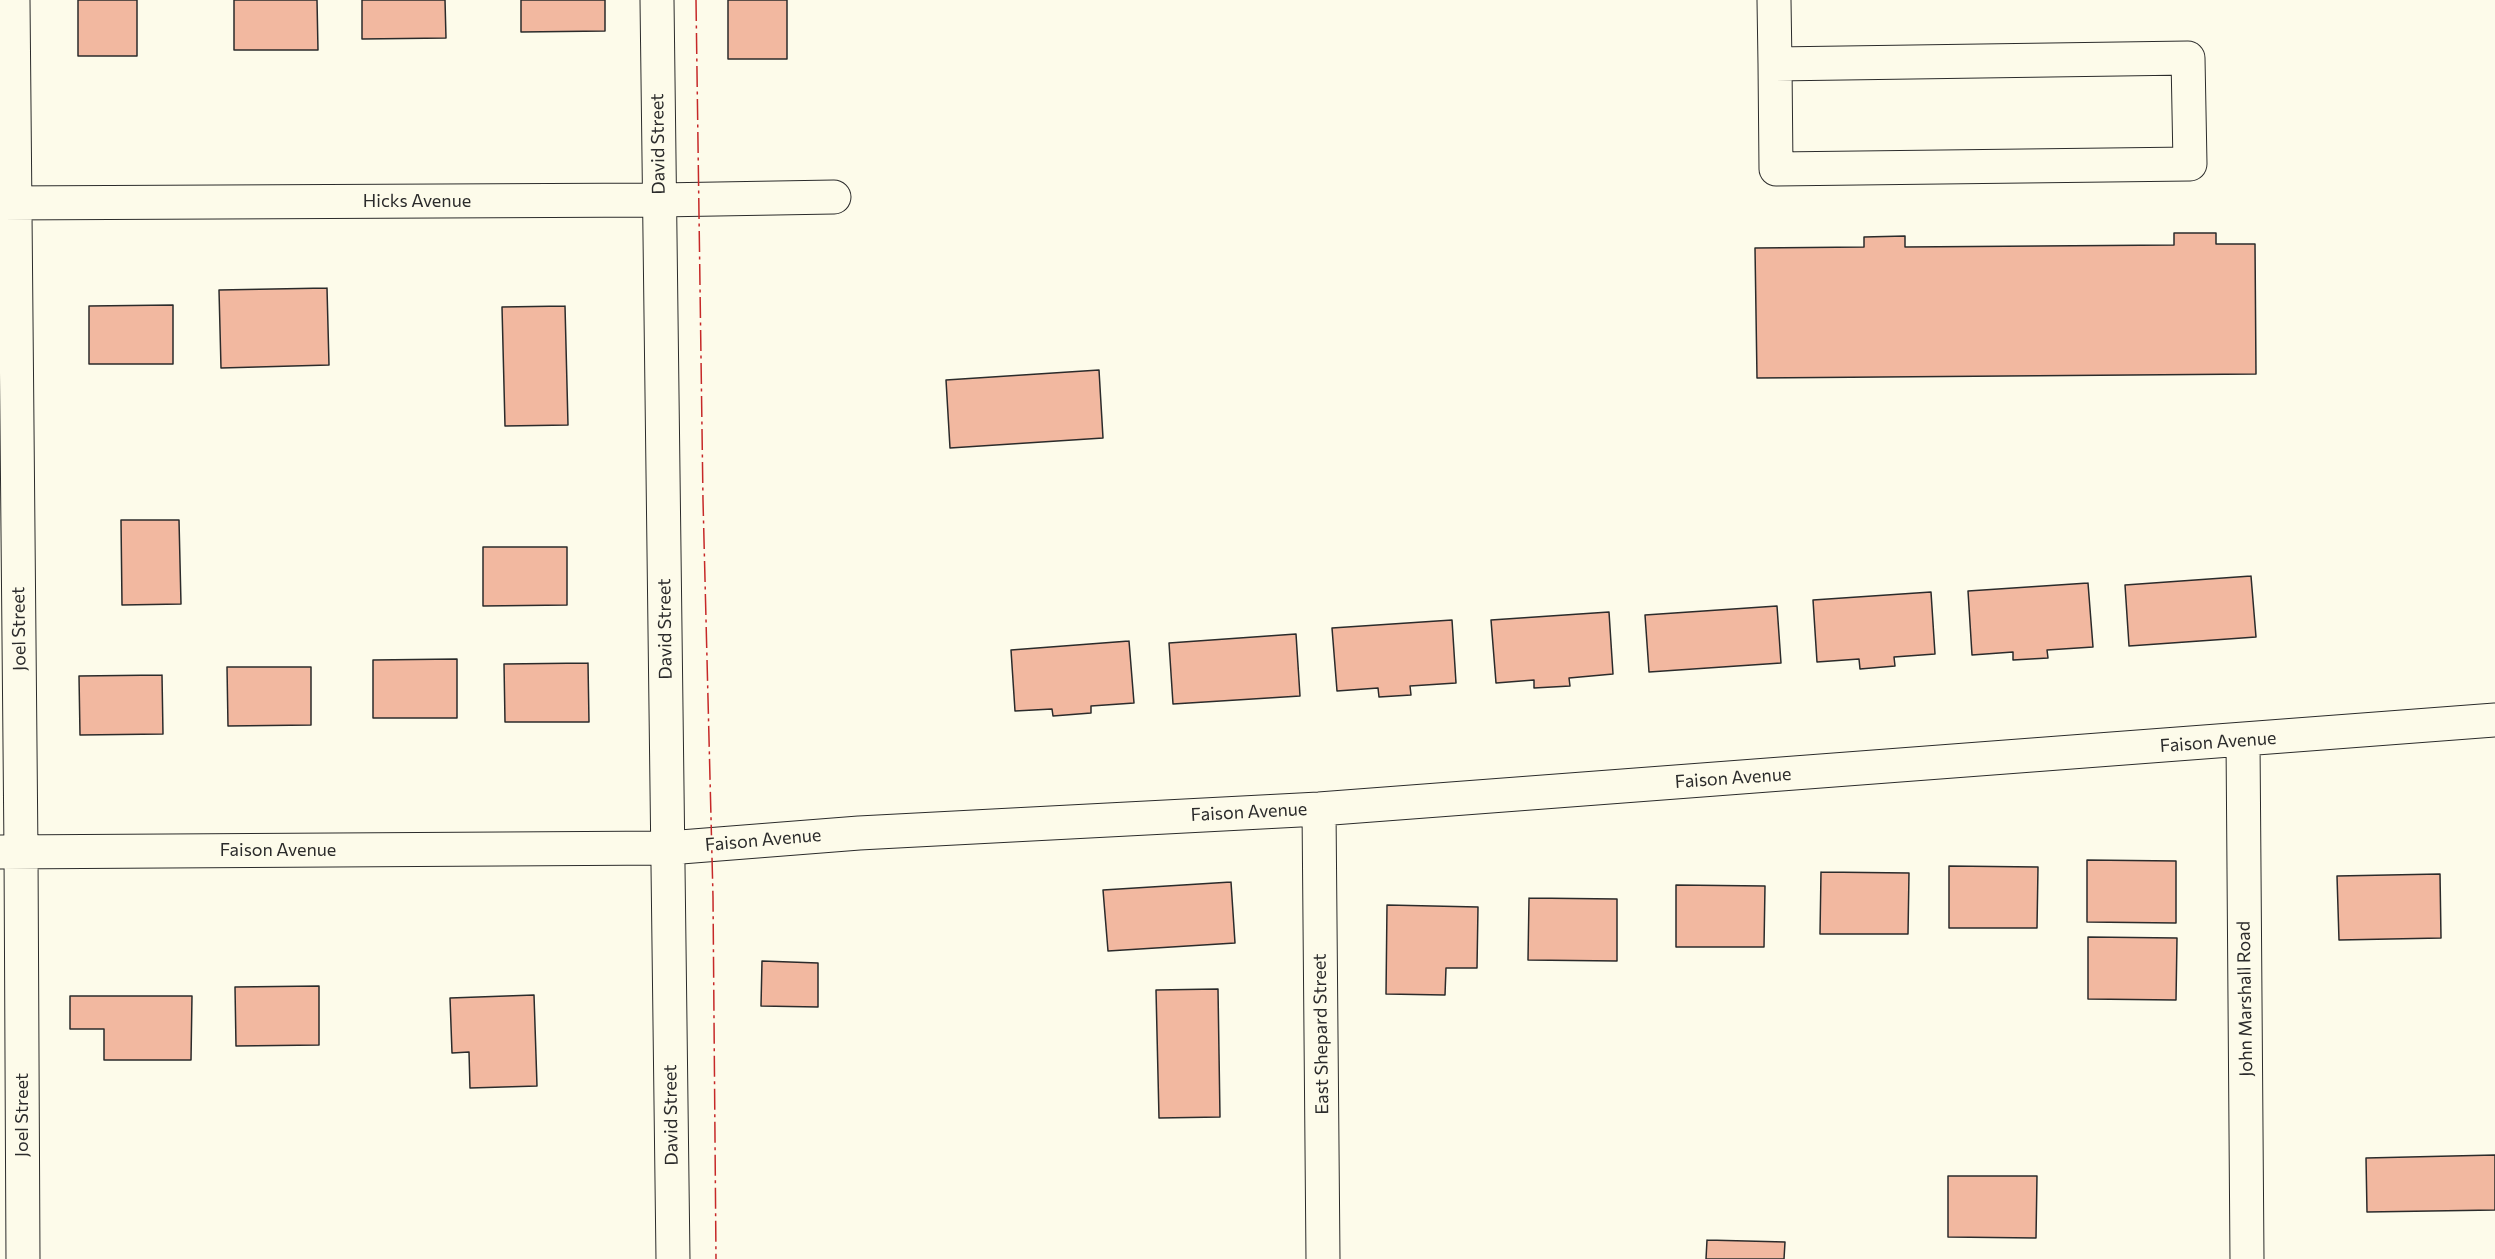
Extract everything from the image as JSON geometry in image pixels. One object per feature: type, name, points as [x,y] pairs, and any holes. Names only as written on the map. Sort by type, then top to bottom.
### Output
[{"type":"street","name":"Joel Street","points":[[13,0],[7,203],[11,852],[23,1259]]},
{"type":"street","name":"David Street","points":[[657,0],[673,1259]]},
{"type":"street","points":[[1774,0],[1776,169],[2190,164],[2188,58],[1775,64]]},
{"type":"street","name":"Hicks Avenue","points":[[7,203],[834,197]]},
{"type":"street","name":"Faison Avenue","points":[[11,852],[668,848],[859,832],[1319,809],[2495,720]]},
{"type":"street","name":"John Marshall Road","points":[[2243,740],[2247,1259]]},
{"type":"street","name":"East Shepard Street","points":[[1319,809],[1323,1259]]},
{"type":"building","points":[[78,0],[137,0],[137,56],[78,56]]},
{"type":"building","points":[[234,0],[317,0],[318,50],[234,50]]},
{"type":"building","points":[[362,0],[445,0],[446,38],[362,39]]},
{"type":"building","points":[[521,0],[605,0],[605,31],[521,32]]},
{"type":"building","points":[[728,0],[787,0],[787,59],[728,59]]},
{"type":"building","points":[[2174,233],[2216,233],[2216,244],[2255,244],[2256,374],[1757,378],[1755,248],[1864,247],[1864,237],[1905,236],[1905,247],[2174,245]]},
{"type":"building","points":[[327,288],[329,365],[221,368],[219,290]]},
{"type":"building","points":[[173,305],[173,364],[89,364],[89,306]]},
{"type":"building","points":[[565,306],[568,425],[505,426],[502,307]]},
{"type":"building","points":[[1099,370],[1103,438],[950,448],[946,380]]},
{"type":"building","points":[[121,520],[179,520],[181,604],[122,605]]},
{"type":"building","points":[[483,547],[567,547],[567,605],[483,606]]},
{"type":"building","points":[[2251,576],[2256,637],[2129,646],[2125,585]]},
{"type":"building","points":[[2088,583],[2093,647],[2047,650],[2048,658],[2013,660],[2013,652],[1972,655],[1968,591]]},
{"type":"building","points":[[1931,592],[1935,654],[1894,657],[1895,666],[1860,669],[1859,659],[1817,662],[1813,600]]},
{"type":"building","points":[[1777,606],[1781,663],[1649,672],[1645,615]]},
{"type":"building","points":[[1609,612],[1613,674],[1569,678],[1570,686],[1534,688],[1534,680],[1496,683],[1491,620]]},
{"type":"building","points":[[1452,620],[1456,683],[1410,686],[1411,695],[1379,697],[1378,688],[1337,691],[1332,628]]},
{"type":"building","points":[[1296,634],[1300,696],[1173,704],[1169,643]]},
{"type":"building","points":[[1129,641],[1134,703],[1091,706],[1091,713],[1053,716],[1052,709],[1015,711],[1011,650]]},
{"type":"building","points":[[457,659],[457,718],[373,718],[373,660]]},
{"type":"building","points":[[588,663],[589,722],[505,722],[504,664]]},
{"type":"building","points":[[227,667],[311,667],[311,725],[228,726]]},
{"type":"building","points":[[162,675],[163,734],[80,735],[79,676]]},
{"type":"building","points":[[2087,860],[2176,861],[2176,923],[2087,922]]},
{"type":"building","points":[[1949,866],[2038,867],[2037,928],[1949,928]]},
{"type":"building","points":[[1821,872],[1909,873],[1908,934],[1820,934]]},
{"type":"building","points":[[2440,874],[2441,938],[2339,940],[2337,876]]},
{"type":"building","points":[[1231,882],[1235,943],[1108,951],[1103,890]]},
{"type":"building","points":[[1676,885],[1765,886],[1764,947],[1676,947]]},
{"type":"building","points":[[1529,898],[1617,899],[1617,961],[1528,960]]},
{"type":"building","points":[[1387,905],[1478,907],[1477,968],[1446,968],[1445,995],[1386,994]]},
{"type":"building","points":[[2088,937],[2177,938],[2176,1000],[2088,999]]},
{"type":"building","points":[[762,961],[818,963],[818,1007],[761,1006]]},
{"type":"building","points":[[319,986],[319,1045],[236,1046],[235,987]]},
{"type":"building","points":[[1218,989],[1220,1117],[1159,1118],[1156,990]]},
{"type":"building","points":[[534,995],[537,1086],[470,1088],[469,1052],[452,1053],[450,998]]},
{"type":"building","points":[[70,996],[192,996],[191,1060],[104,1060],[104,1029],[70,1029]]},
{"type":"building","points":[[2495,1155],[2495,1210],[2367,1212],[2366,1158]]},
{"type":"building","points":[[1948,1176],[2037,1176],[2036,1238],[1948,1237]]},
{"type":"building","points":[[1707,1240],[1785,1242],[1784,1259],[1706,1259]]},
{"type":"power","points":[[696,0],[703,500],[713,897],[716,1259]]}]
